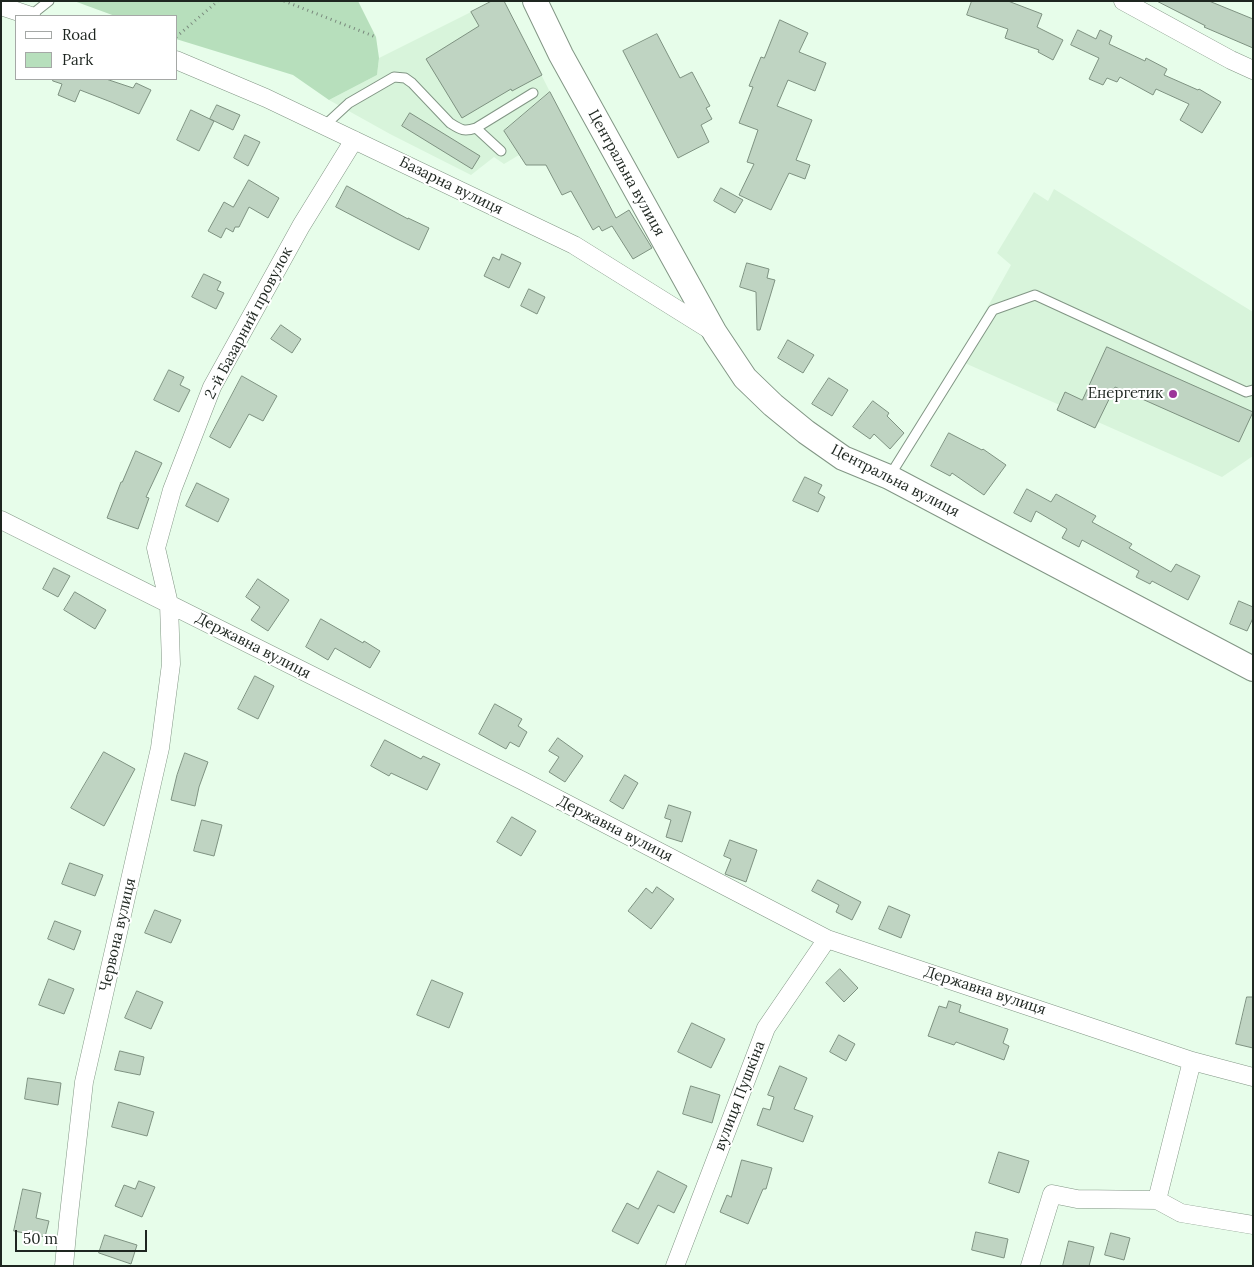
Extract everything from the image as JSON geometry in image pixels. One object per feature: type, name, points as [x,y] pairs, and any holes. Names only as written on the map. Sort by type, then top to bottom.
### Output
[{"type":"main road","name":"Центральна вулиця","points":[[535,1],[561,55],[715,333],[745,378],[772,405],[843,458],[889,477],[1253,669]]},
{"type":"street","points":[[1124,1],[1231,60],[1253,70]]},
{"type":"street","points":[[1,6],[27,15]]},
{"type":"street","name":"Базарна вулиця","points":[[178,61],[266,98],[574,246],[715,333]]},
{"type":"street","name":"2-й Базарний провулок","points":[[169,604],[156,548],[172,490],[212,387],[301,226],[354,140]]},
{"type":"street","name":"Державна вулиця","points":[[2,521],[523,781],[827,939],[1192,1061],[1253,1077]]},
{"type":"street","name":"Червона вулиця","points":[[64,1266],[84,1082],[160,748],[171,664],[169,604]]},
{"type":"street","name":"вулиця Пушкіна","points":[[675,1266],[766,1028],[827,939]]},
{"type":"street","points":[[1156,1200],[1192,1061]]},
{"type":"street","points":[[1030,1266],[1052,1194],[1077,1198],[1156,1200],[1181,1214],[1253,1225]]},
{"type":"lane","points":[[31,15],[49,1]]},
{"type":"lane","points":[[324,126],[349,103],[394,77],[405,78],[412,83],[450,123],[466,131],[476,128],[533,93]]},
{"type":"lane","points":[[476,128],[501,151]]},
{"type":"lane","points":[[889,477],[993,310],[1035,296],[1246,392],[1253,390]]},
{"type":"path","points":[[178,35],[218,1]]},
{"type":"path","points":[[284,1],[376,37]]},
{"type":"shaded area","points":[[504,1],[550,92],[504,131],[519,155],[504,164],[494,157],[471,175],[390,134],[329,100],[377,75],[379,58],[471,12]]},
{"type":"shaded area","points":[[1054,189],[1253,312],[1253,456],[1222,477],[958,360],[1011,265],[997,253],[1034,192],[1048,201]]},
{"type":"green space","points":[[74,1],[358,1],[376,37],[379,58],[377,75],[329,100],[293,75],[178,40],[178,15],[112,15]]},
{"type":"building","points":[[492,1],[504,1],[542,75],[512,91],[511,89],[462,118],[426,59],[479,26],[471,12]]},
{"type":"building","points":[[972,1],[1008,1],[1042,14],[1037,27],[1063,40],[1053,60],[1038,52],[1039,50],[1005,38],[1008,29],[967,15]]},
{"type":"building","points":[[1157,1],[1209,1],[1253,19],[1253,48],[1204,27]]},
{"type":"building","points":[[780,20],[808,33],[799,52],[826,63],[815,91],[788,80],[777,106],[812,120],[796,160],[810,165],[805,179],[789,173],[771,210],[739,195],[754,164],[747,162],[758,130],[739,123],[753,87],[749,86],[761,57],[764,58]]},
{"type":"building","points":[[1078,30],[1096,39],[1100,30],[1112,36],[1109,44],[1145,61],[1146,58],[1167,69],[1164,75],[1199,89],[1221,102],[1202,133],[1180,120],[1189,104],[1156,89],[1153,95],[1120,77],[1117,82],[1107,78],[1103,85],[1089,79],[1099,58],[1071,45]]},
{"type":"building","points":[[657,34],[680,78],[692,72],[710,106],[706,108],[712,119],[701,125],[709,142],[678,158],[623,51]]},
{"type":"building","points":[[109,80],[133,88],[136,83],[151,90],[139,114],[80,90],[75,102],[58,95],[62,84],[53,81]]},
{"type":"building","points":[[550,92],[616,218],[629,210],[652,248],[633,259],[612,226],[602,231],[599,226],[593,230],[571,191],[562,195],[546,165],[526,165],[504,131]]},
{"type":"building","points":[[217,105],[240,115],[233,130],[210,119]]},
{"type":"building","points":[[191,110],[214,121],[199,151],[177,140]]},
{"type":"building","points":[[410,113],[480,156],[472,169],[402,126]]},
{"type":"building","points":[[245,135],[260,142],[248,166],[234,158]]},
{"type":"building","points":[[249,180],[279,198],[268,218],[249,207],[239,227],[235,227],[233,232],[226,228],[221,238],[208,231],[224,202],[233,207]]},
{"type":"building","points":[[347,186],[408,219],[429,228],[419,250],[336,207]]},
{"type":"building","points":[[721,188],[743,200],[735,213],[714,201]]},
{"type":"building","points":[[502,254],[521,263],[509,288],[484,276],[493,257],[499,260]]},
{"type":"building","points":[[747,263],[769,269],[767,278],[775,280],[760,330],[757,330],[756,292],[740,287]]},
{"type":"building","points":[[204,274],[221,282],[217,290],[224,293],[216,309],[192,297]]},
{"type":"building","points":[[529,289],[545,297],[537,314],[521,306]]},
{"type":"building","points":[[281,325],[301,339],[292,353],[271,339]]},
{"type":"building","points":[[788,340],[814,355],[803,373],[778,358]]},
{"type":"building","name":"Енергетик","points":[[1107,347],[1253,412],[1239,442],[1115,387],[1095,428],[1057,410],[1065,392],[1082,400]]},
{"type":"building","points":[[169,370],[184,377],[180,385],[190,390],[179,412],[154,400]]},
{"type":"building","points":[[242,376],[277,396],[263,421],[249,414],[230,448],[210,437]]},
{"type":"building","points":[[829,378],[848,390],[832,416],[812,404]]},
{"type":"building","points":[[873,401],[889,413],[887,416],[904,433],[890,449],[874,434],[870,439],[853,427]]},
{"type":"building","points":[[949,433],[983,449],[1006,465],[984,495],[952,473],[950,476],[931,466]]},
{"type":"building","points":[[136,451],[162,463],[146,497],[149,498],[138,529],[107,518]]},
{"type":"building","points":[[805,477],[822,485],[818,493],[825,497],[818,512],[793,501]]},
{"type":"building","points":[[197,483],[229,499],[218,522],[186,506]]},
{"type":"building","points":[[1027,489],[1051,502],[1056,494],[1096,516],[1092,522],[1132,544],[1129,548],[1171,572],[1176,564],[1200,576],[1188,600],[1152,581],[1150,584],[1136,577],[1139,571],[1082,540],[1079,547],[1062,538],[1067,529],[1036,511],[1031,522],[1014,513]]},
{"type":"building","points":[[54,568],[70,576],[58,597],[43,589]]},
{"type":"building","points":[[258,579],[289,600],[268,631],[251,620],[260,607],[246,597]]},
{"type":"building","points":[[75,592],[106,610],[95,629],[64,610]]},
{"type":"building","points":[[1239,601],[1253,607],[1253,618],[1247,631],[1230,624]]},
{"type":"building","points":[[321,619],[380,651],[370,668],[335,648],[328,660],[306,647]]},
{"type":"building","points":[[255,676],[274,686],[258,719],[238,709]]},
{"type":"building","points":[[495,704],[522,719],[518,726],[527,732],[519,747],[510,742],[506,749],[479,734]]},
{"type":"building","points":[[558,738],[583,756],[565,782],[549,772],[559,757],[549,751]]},
{"type":"building","points":[[385,740],[421,759],[423,756],[440,764],[427,790],[391,773],[389,776],[371,766]]},
{"type":"building","points":[[104,752],[135,769],[104,826],[71,808]]},
{"type":"building","points":[[185,753],[208,762],[199,787],[195,806],[171,800]]},
{"type":"building","points":[[625,775],[638,783],[623,809],[610,801]]},
{"type":"building","points":[[669,805],[691,812],[682,842],[666,837],[671,820],[665,818]]},
{"type":"building","points":[[512,817],[536,831],[521,856],[497,842]]},
{"type":"building","points":[[202,820],[222,825],[214,856],[194,851]]},
{"type":"building","points":[[730,840],[757,850],[746,882],[725,874],[731,859],[724,856]]},
{"type":"building","points":[[70,863],[103,875],[95,896],[62,884]]},
{"type":"building","points":[[818,880],[861,902],[852,920],[836,912],[839,905],[812,891]]},
{"type":"building","points":[[657,887],[674,899],[651,929],[628,911],[646,888],[652,893]]},
{"type":"building","points":[[889,906],[910,915],[901,938],[879,929]]},
{"type":"building","points":[[155,910],[181,920],[171,943],[145,933]]},
{"type":"building","points":[[55,921],[81,931],[74,950],[48,939]]},
{"type":"building","points":[[840,969],[858,988],[844,1002],[826,983]]},
{"type":"building","points":[[49,979],[74,989],[64,1014],[39,1005]]},
{"type":"building","points":[[432,980],[463,993],[449,1028],[417,1015]]},
{"type":"building","points":[[137,991],[163,1002],[151,1029],[125,1018]]},
{"type":"building","points":[[1247,997],[1253,997],[1253,1048],[1236,1044]]},
{"type":"building","points":[[949,1001],[961,1005],[959,1012],[1008,1029],[1003,1043],[1009,1046],[1004,1060],[956,1042],[954,1045],[928,1036],[939,1006],[946,1008]]},
{"type":"building","points":[[692,1023],[725,1039],[711,1068],[678,1052]]},
{"type":"building","points":[[839,1035],[855,1044],[846,1061],[830,1052]]},
{"type":"building","points":[[120,1051],[144,1057],[140,1075],[115,1070]]},
{"type":"building","points":[[780,1066],[807,1078],[794,1109],[813,1116],[803,1142],[757,1125],[763,1108],[770,1110],[774,1097],[768,1095]]},
{"type":"building","points":[[28,1078],[61,1083],[58,1105],[25,1099]]},
{"type":"building","points":[[691,1086],[720,1095],[712,1123],[683,1114]]},
{"type":"building","points":[[119,1102],[154,1112],[147,1136],[112,1127]]},
{"type":"building","points":[[999,1152],[1029,1161],[1019,1193],[989,1183]]},
{"type":"building","points":[[742,1160],[772,1168],[766,1189],[763,1189],[748,1224],[720,1212],[727,1195],[731,1197]]},
{"type":"building","points":[[658,1171],[687,1186],[674,1213],[658,1205],[638,1244],[612,1231],[627,1203],[638,1209]]},
{"type":"building","points":[[139,1181],[155,1187],[142,1217],[115,1206],[124,1185],[135,1189]]},
{"type":"building","points":[[23,1189],[41,1193],[36,1218],[49,1221],[45,1237],[14,1231]]},
{"type":"building","points":[[976,1232],[1008,1239],[1004,1258],[972,1250]]},
{"type":"building","points":[[1111,1233],[1130,1238],[1124,1260],[1105,1255]]},
{"type":"building","points":[[105,1235],[137,1245],[131,1264],[99,1253]]},
{"type":"building","points":[[1069,1241],[1094,1247],[1089,1266],[1063,1266]]},
{"type":"place","name":"Енергетик","points":[[1173,394]]}]
